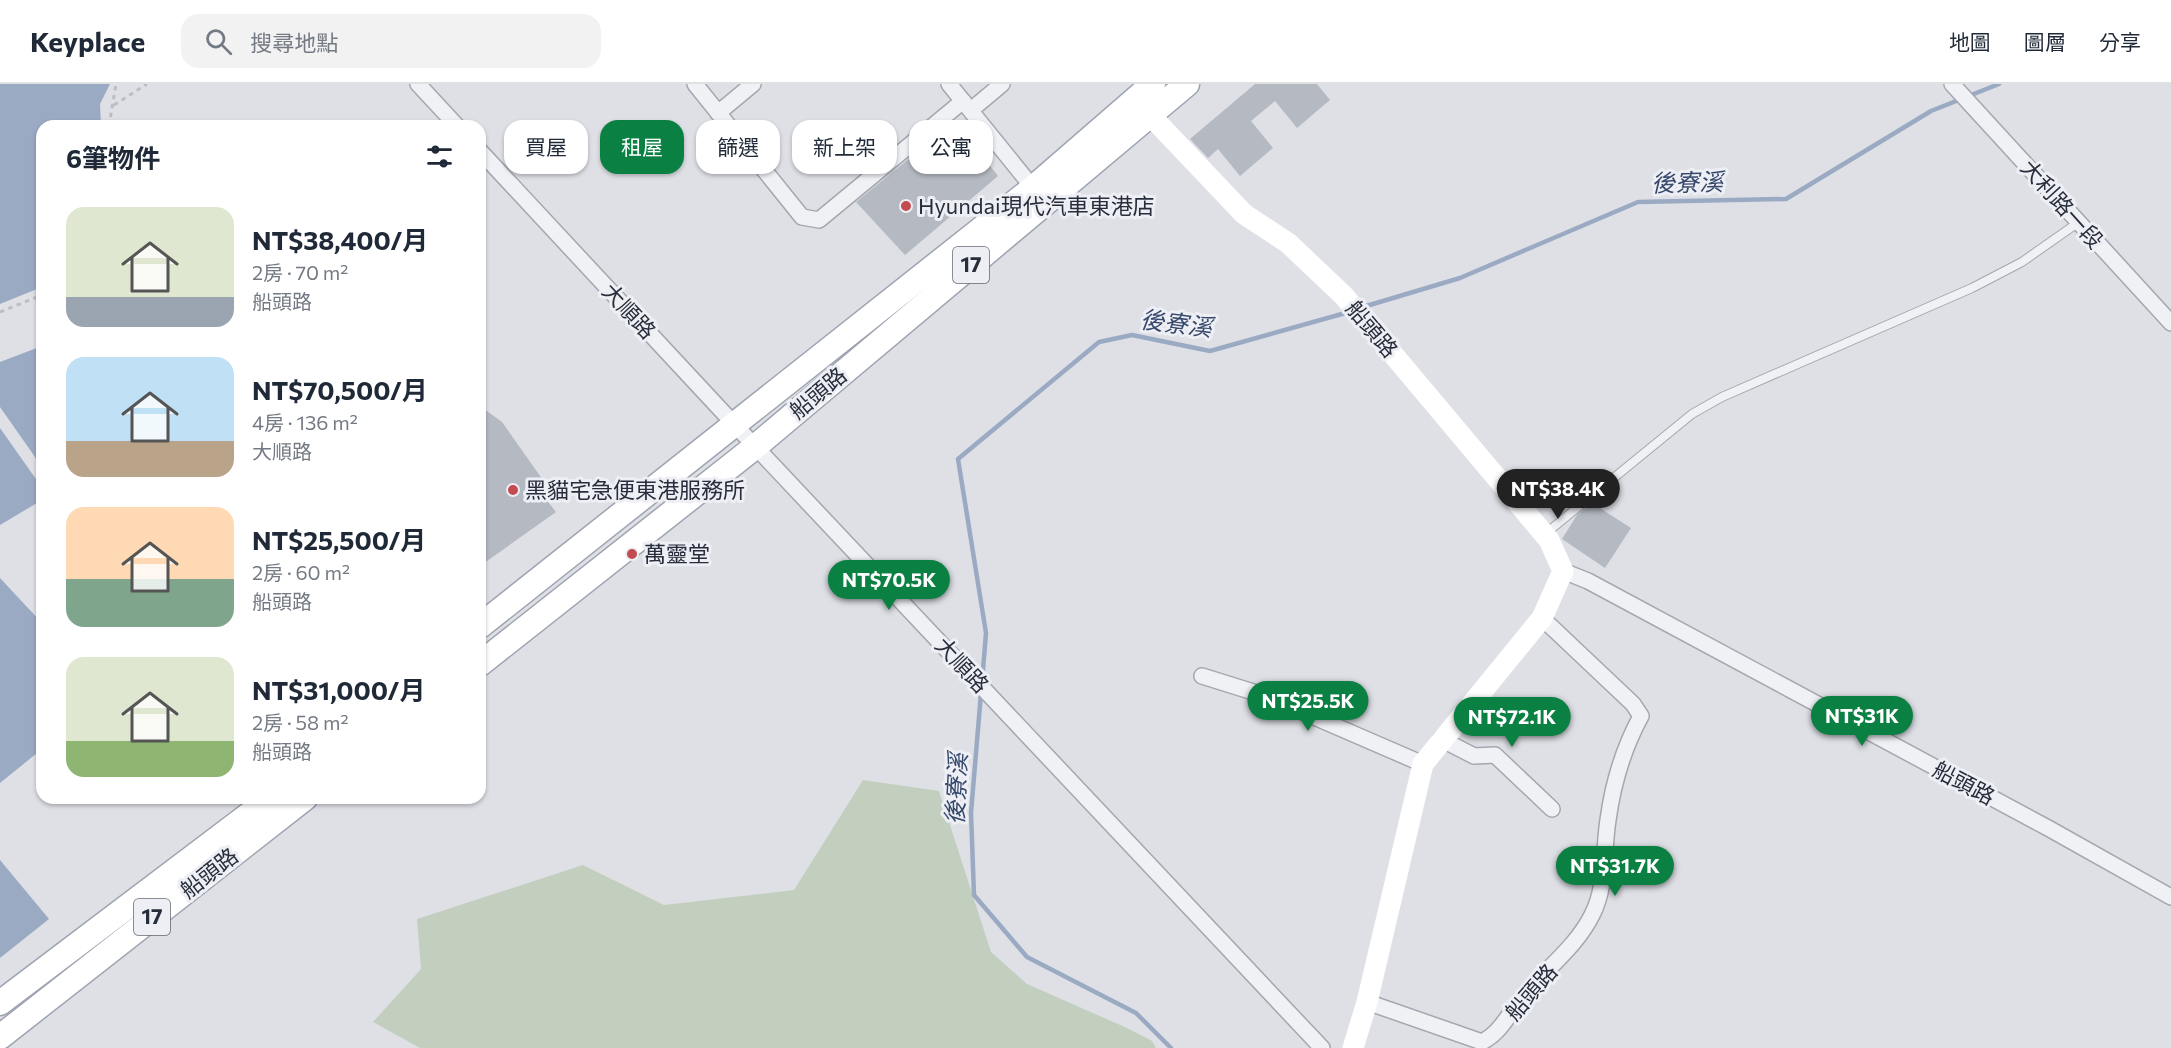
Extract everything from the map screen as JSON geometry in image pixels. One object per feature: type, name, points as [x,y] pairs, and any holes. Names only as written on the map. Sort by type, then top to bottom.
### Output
[{"type":"main road","name":"船頭路","points":[[486,659],[756,446],[1147,98],[1187,84]]},
{"type":"main road","name":"船頭路","points":[[486,621],[734,424],[1039,195]]},
{"type":"main road","points":[[509,601],[529,627]]},
{"type":"main road","name":"船頭路","points":[[0,1037],[241,835],[266,804]]},
{"type":"main road","name":"船頭路","points":[[0,1003],[241,835],[295,804]]},
{"type":"street","points":[[418,84],[451,120]]},
{"type":"street","points":[[694,84],[802,218],[819,220],[967,106],[1002,84]]},
{"type":"street","points":[[718,113],[753,84]]},
{"type":"street","points":[[950,84],[1039,195]]},
{"type":"street","name":"大利路一段","points":[[1953,84],[2171,323]]},
{"type":"street","name":"船頭路","points":[[1147,98],[1244,214],[1288,243],[1344,296],[1544,534],[1563,571],[1588,581],[2038,822],[2171,897]]},
{"type":"street","name":"大順路","points":[[486,156],[734,424],[1322,1048]]},
{"type":"street","points":[[1353,1048],[1367,1002],[1423,764],[1542,618],[1563,571]]},
{"type":"street","name":"船頭路","points":[[1367,1002],[1482,1042],[1494,1036],[1524,995],[1574,944],[1593,914],[1602,885],[1614,782],[1629,739],[1641,716],[1633,704],[1542,618]]},
{"type":"street","points":[[1202,675],[1266,696],[1423,764]]},
{"type":"street","points":[[1441,740],[1474,756],[1495,755],[1552,809]]},
{"type":"lane","points":[[1544,534],[1692,414],[1722,397],[1972,288],[2022,262],[2079,222]]},
{"type":"path","points":[[110,120],[116,84]]},
{"type":"path","points":[[114,105],[147,84]]},
{"type":"path","points":[[0,312],[36,297]]},
{"type":"green space","points":[[863,780],[939,791],[991,952],[1027,984],[1127,1028],[1152,1041],[1156,1048],[420,1048],[373,1022],[421,969],[417,919],[583,865],[664,905],[794,890]]},
{"type":"water","points":[[0,84],[110,84],[100,104],[101,120],[36,120],[36,289],[0,304]]},
{"type":"water","points":[[36,348],[36,458],[0,407],[0,362]]},
{"type":"water","points":[[0,428],[36,479],[36,504],[0,525]]},
{"type":"water","points":[[0,578],[36,617],[36,754],[0,783]]},
{"type":"water","points":[[0,860],[49,919],[0,958]]},
{"type":"building","points":[[1255,84],[1317,84],[1330,100],[1297,128],[1275,101],[1251,121],[1273,148],[1240,176],[1218,149],[1208,158],[1190,139]]},
{"type":"building","name":"Hyundai現代汽車東港店","points":[[909,159],[909,174],[993,174],[993,170],[998,176],[905,255],[856,202],[890,174],[897,174],[897,168]]},
{"type":"building","name":"黑貓宅急便東港服務所","points":[[486,410],[502,422],[545,483],[545,498],[556,512],[486,562]]},
{"type":"building","points":[[1592,503],[1631,528],[1605,568],[1562,539],[1577,515]]},
{"type":"waterway","name":"後寮溪","points":[[1363,307],[1460,278],[1638,202],[1786,199],[1931,111],[1999,84]]},
{"type":"waterway","name":"後寮溪","points":[[982,682],[986,633],[958,459],[1099,342],[1132,335],[1210,351],[1349,312]]},
{"type":"waterway","name":"後寮溪","points":[[981,693],[971,813],[974,895],[1027,957],[1136,1013],[1171,1048]]},
{"type":"place","name":"Hyundai現代汽車東港店","points":[[906,206]]},
{"type":"place","name":"黑貓宅急便東港服務所","points":[[513,490]]},
{"type":"place","name":"萬靈堂","points":[[632,554]]}]
